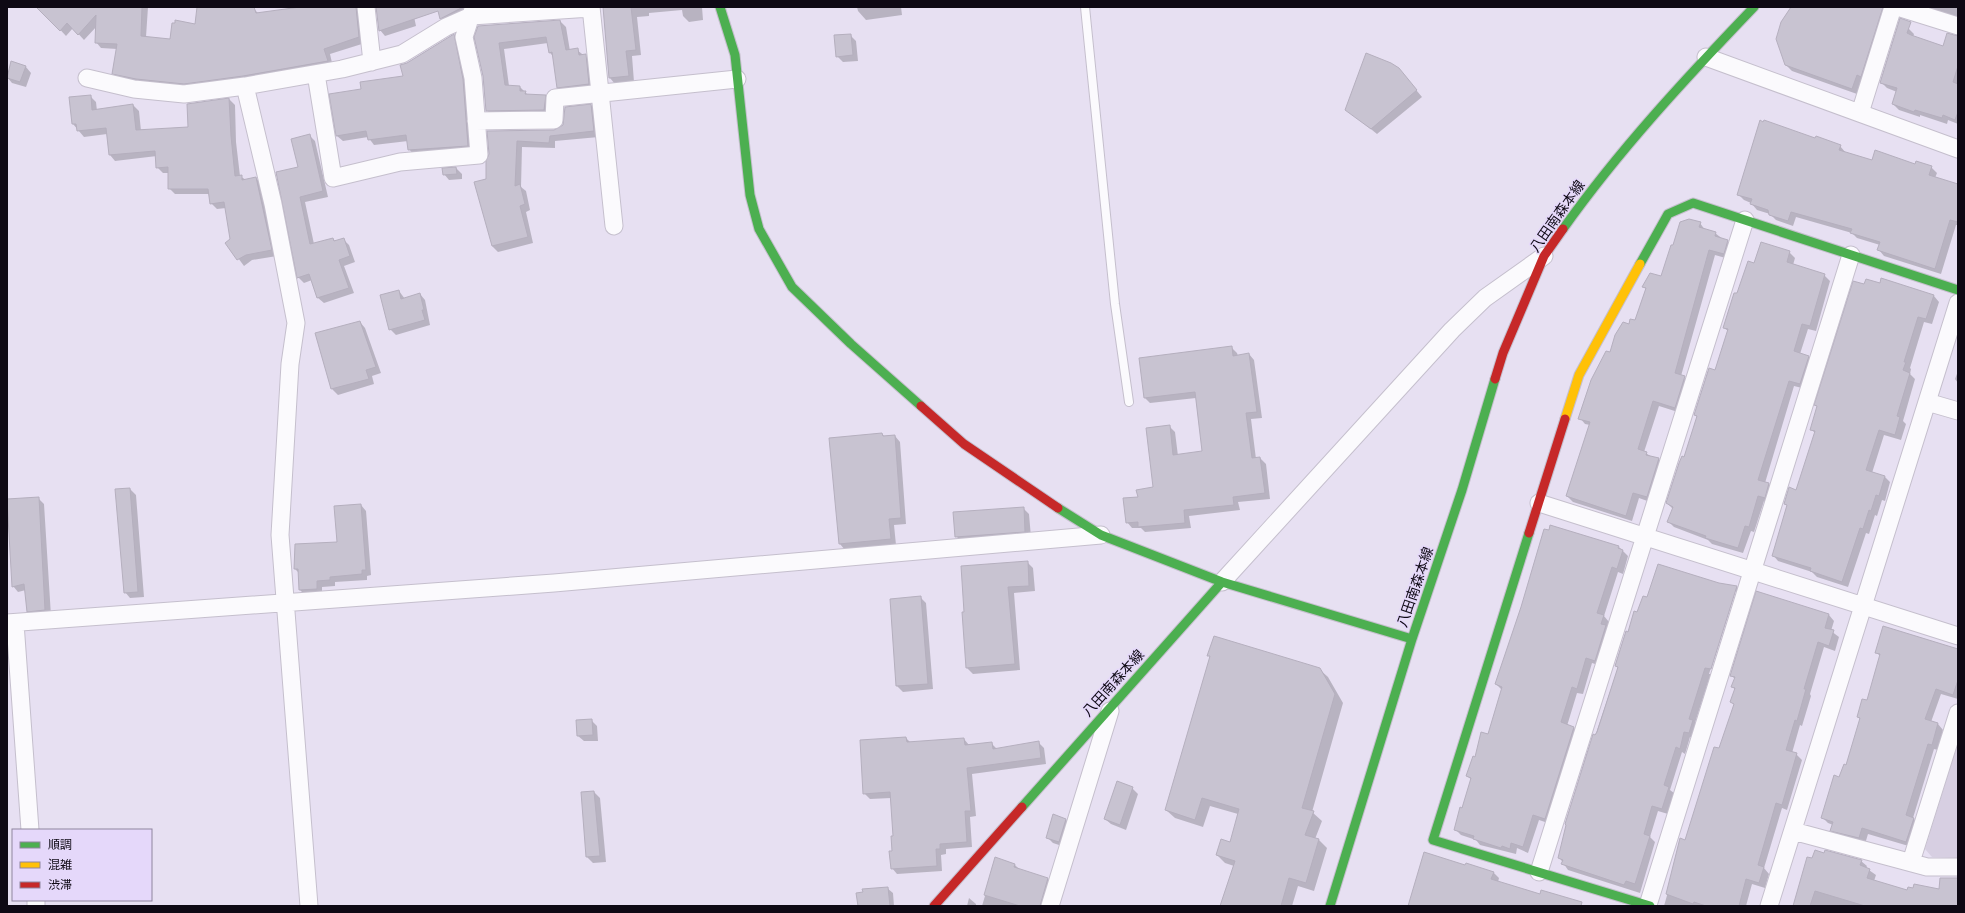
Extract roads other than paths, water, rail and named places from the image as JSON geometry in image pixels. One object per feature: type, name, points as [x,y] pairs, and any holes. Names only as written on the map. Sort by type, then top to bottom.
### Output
[{"type":"street","points":[[366,7],[372,62]]},
{"type":"street","points":[[87,78],[134,89],[184,94],[245,86],[316,74],[402,54],[472,11],[591,7],[614,226]]},
{"type":"street","points":[[720,7],[735,55],[750,195],[759,229],[792,287],[851,344],[964,444],[1030,490],[1102,535],[1222,582],[1458,325],[1485,298],[1544,256]]},
{"type":"street","name":"八田南森本線","points":[[934,906],[1222,582],[1412,639],[1462,490],[1503,353],[1544,256],[1593,187],[1706,57],[1754,7]]},
{"type":"street","points":[[1860,113],[1893,7]]},
{"type":"street","points":[[1897,7],[1958,26]]},
{"type":"street","points":[[316,74],[333,178],[400,162],[479,156],[473,78],[464,37],[472,11]]},
{"type":"street","points":[[1706,57],[1958,149]]},
{"type":"street","points":[[476,121],[554,120],[555,98],[737,79]]},
{"type":"street","points":[[245,86],[273,204],[296,323],[290,364],[280,535],[309,906]]},
{"type":"street","points":[[1852,255],[1649,906],[1432,840],[1579,375],[1668,214],[1693,203],[1852,255],[1958,290]]},
{"type":"street","points":[[1539,872],[1745,220]]},
{"type":"street","points":[[1769,906],[1958,303]]},
{"type":"street","points":[[1927,402],[1958,411]]},
{"type":"street","points":[[1538,503],[1958,636]]},
{"type":"street","points":[[30,829],[11,623],[562,582],[1102,535]]},
{"type":"street","points":[[1330,906],[1412,639]]},
{"type":"street","points":[[1050,906],[1111,707]]},
{"type":"street","points":[[1912,862],[1958,713]]},
{"type":"street","points":[[1793,831],[1927,867],[1958,868]]},
{"type":"lane","points":[[1085,7],[1115,304],[1129,402]]}]
